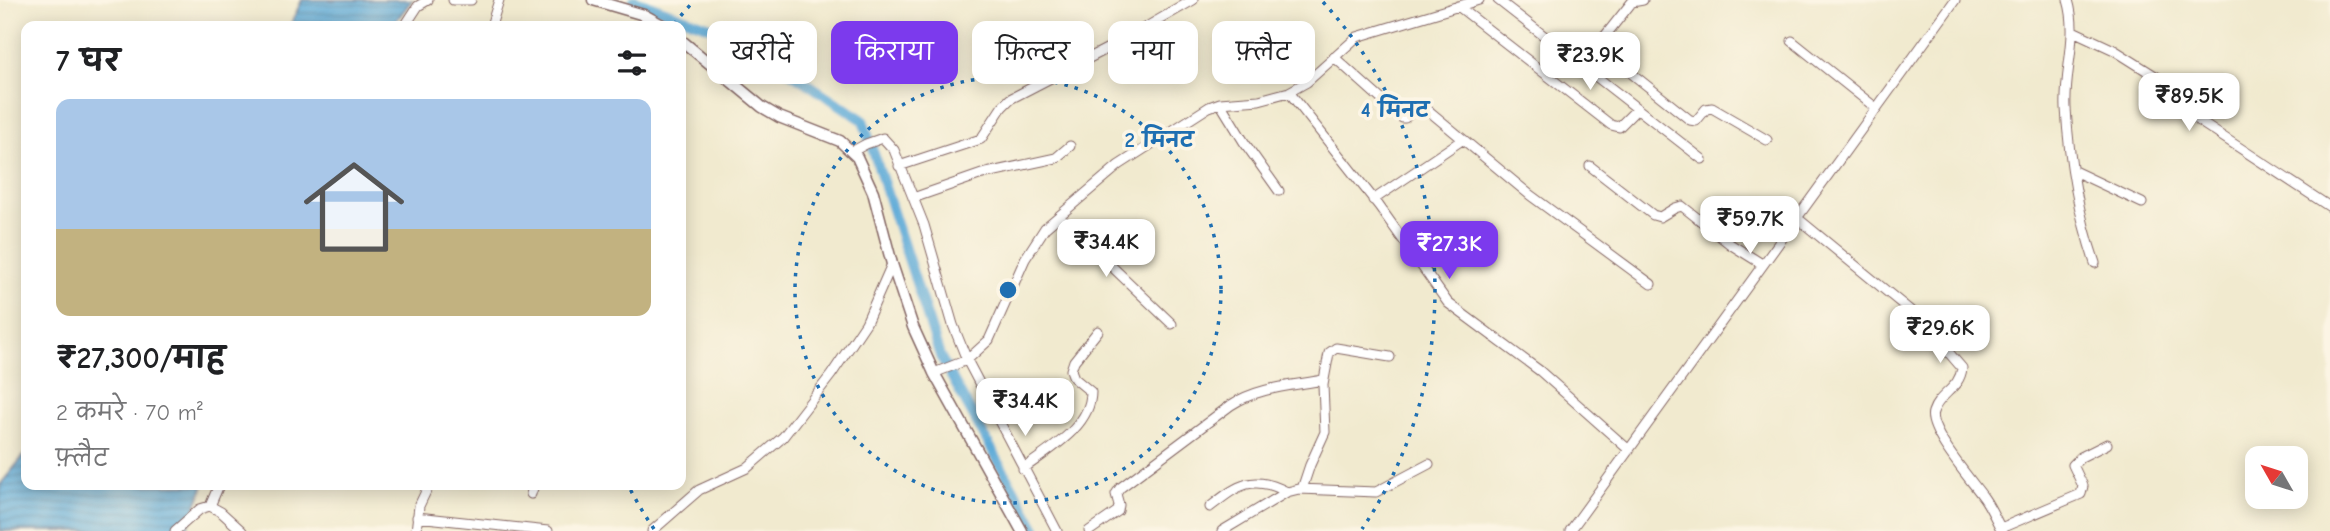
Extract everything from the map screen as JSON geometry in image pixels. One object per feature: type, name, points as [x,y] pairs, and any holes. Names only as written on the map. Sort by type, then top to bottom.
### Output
[{"type":"street","points":[[408,21],[418,6],[428,0]]},
{"type":"street","points":[[453,0],[471,0]]},
{"type":"street","points":[[493,21],[499,0]]},
{"type":"street","points":[[593,0],[644,15],[655,21]]},
{"type":"street","points":[[899,166],[981,139],[1010,99],[1124,40],[1193,0]]},
{"type":"street","points":[[938,371],[967,360],[989,340],[1025,259],[1045,228],[1119,165],[1198,113],[1220,103],[1258,100],[1289,92],[1307,82],[1357,37],[1479,0]]},
{"type":"street","points":[[1498,0],[1702,159]]},
{"type":"street","points":[[1587,71],[1602,53],[1601,41],[1632,2],[1643,0]]},
{"type":"street","points":[[1570,531],[1955,0]]},
{"type":"street","points":[[2067,0],[2073,31],[2066,106],[2082,225],[2095,262]]},
{"type":"street","points":[[1458,6],[1615,127],[1624,124],[1636,110]]},
{"type":"street","points":[[2073,31],[2114,50],[2179,91],[2184,95],[2184,111],[2187,114],[2330,207]]},
{"type":"street","points":[[1792,41],[1875,107]]},
{"type":"street","points":[[686,44],[762,107],[779,117],[840,141],[853,151],[873,192],[912,327],[938,371],[1021,531]]},
{"type":"street","points":[[1602,53],[1611,57],[1690,120],[1696,121],[1706,109],[1712,108],[1767,140]]},
{"type":"street","points":[[1334,57],[1399,117],[1405,118],[1418,106],[1423,106],[1530,195],[1651,284]]},
{"type":"street","points":[[1289,92],[1448,303],[1540,371],[1629,450]]},
{"type":"street","points":[[1220,103],[1279,191]]},
{"type":"street","points":[[853,151],[883,138],[889,143],[924,225],[957,336],[967,360],[1057,531]]},
{"type":"street","points":[[1373,200],[1462,140]]},
{"type":"street","points":[[913,198],[982,174],[1056,158],[1070,146]]},
{"type":"street","points":[[1590,166],[1653,215],[1660,218],[1682,206],[1762,264]]},
{"type":"street","points":[[2074,171],[2142,204]]},
{"type":"street","points":[[1059,216],[1172,324]]},
{"type":"street","points":[[1796,217],[1918,317],[1962,368],[1959,381],[1940,400],[1933,412],[1932,421],[1985,500],[2001,530],[2081,494],[2083,486],[2073,465],[2081,457],[2107,444]]},
{"type":"street","points":[[652,531],[699,489],[747,468],[783,437],[812,402],[866,323],[892,264]]},
{"type":"street","points":[[1023,469],[1075,428],[1083,418],[1091,392],[1074,378],[1071,370],[1098,331]]},
{"type":"street","points":[[1303,489],[1310,465],[1325,432],[1323,380],[1332,349],[1390,357]]},
{"type":"street","points":[[1089,531],[1118,511],[1116,494],[1120,488],[1244,396],[1323,380]]},
{"type":"street","points":[[1222,531],[1287,492],[1303,489],[1376,492],[1429,464]]},
{"type":"street","points":[[1210,507],[1243,483],[1270,485],[1287,492]]},
{"type":"street","points":[[210,506],[217,490]]},
{"type":"street","points":[[416,531],[417,517],[426,490]]},
{"type":"street","points":[[175,531],[200,509],[210,506],[242,531]]},
{"type":"street","points":[[417,517],[548,531]]},
{"type":"water","points":[[302,0],[412,0],[396,21],[292,21]]},
{"type":"water","points":[[21,459],[21,490],[202,490],[186,531],[0,531],[0,485]]},
{"type":"waterway","points":[[634,0],[735,36],[863,120],[940,356],[1037,531]]}]
